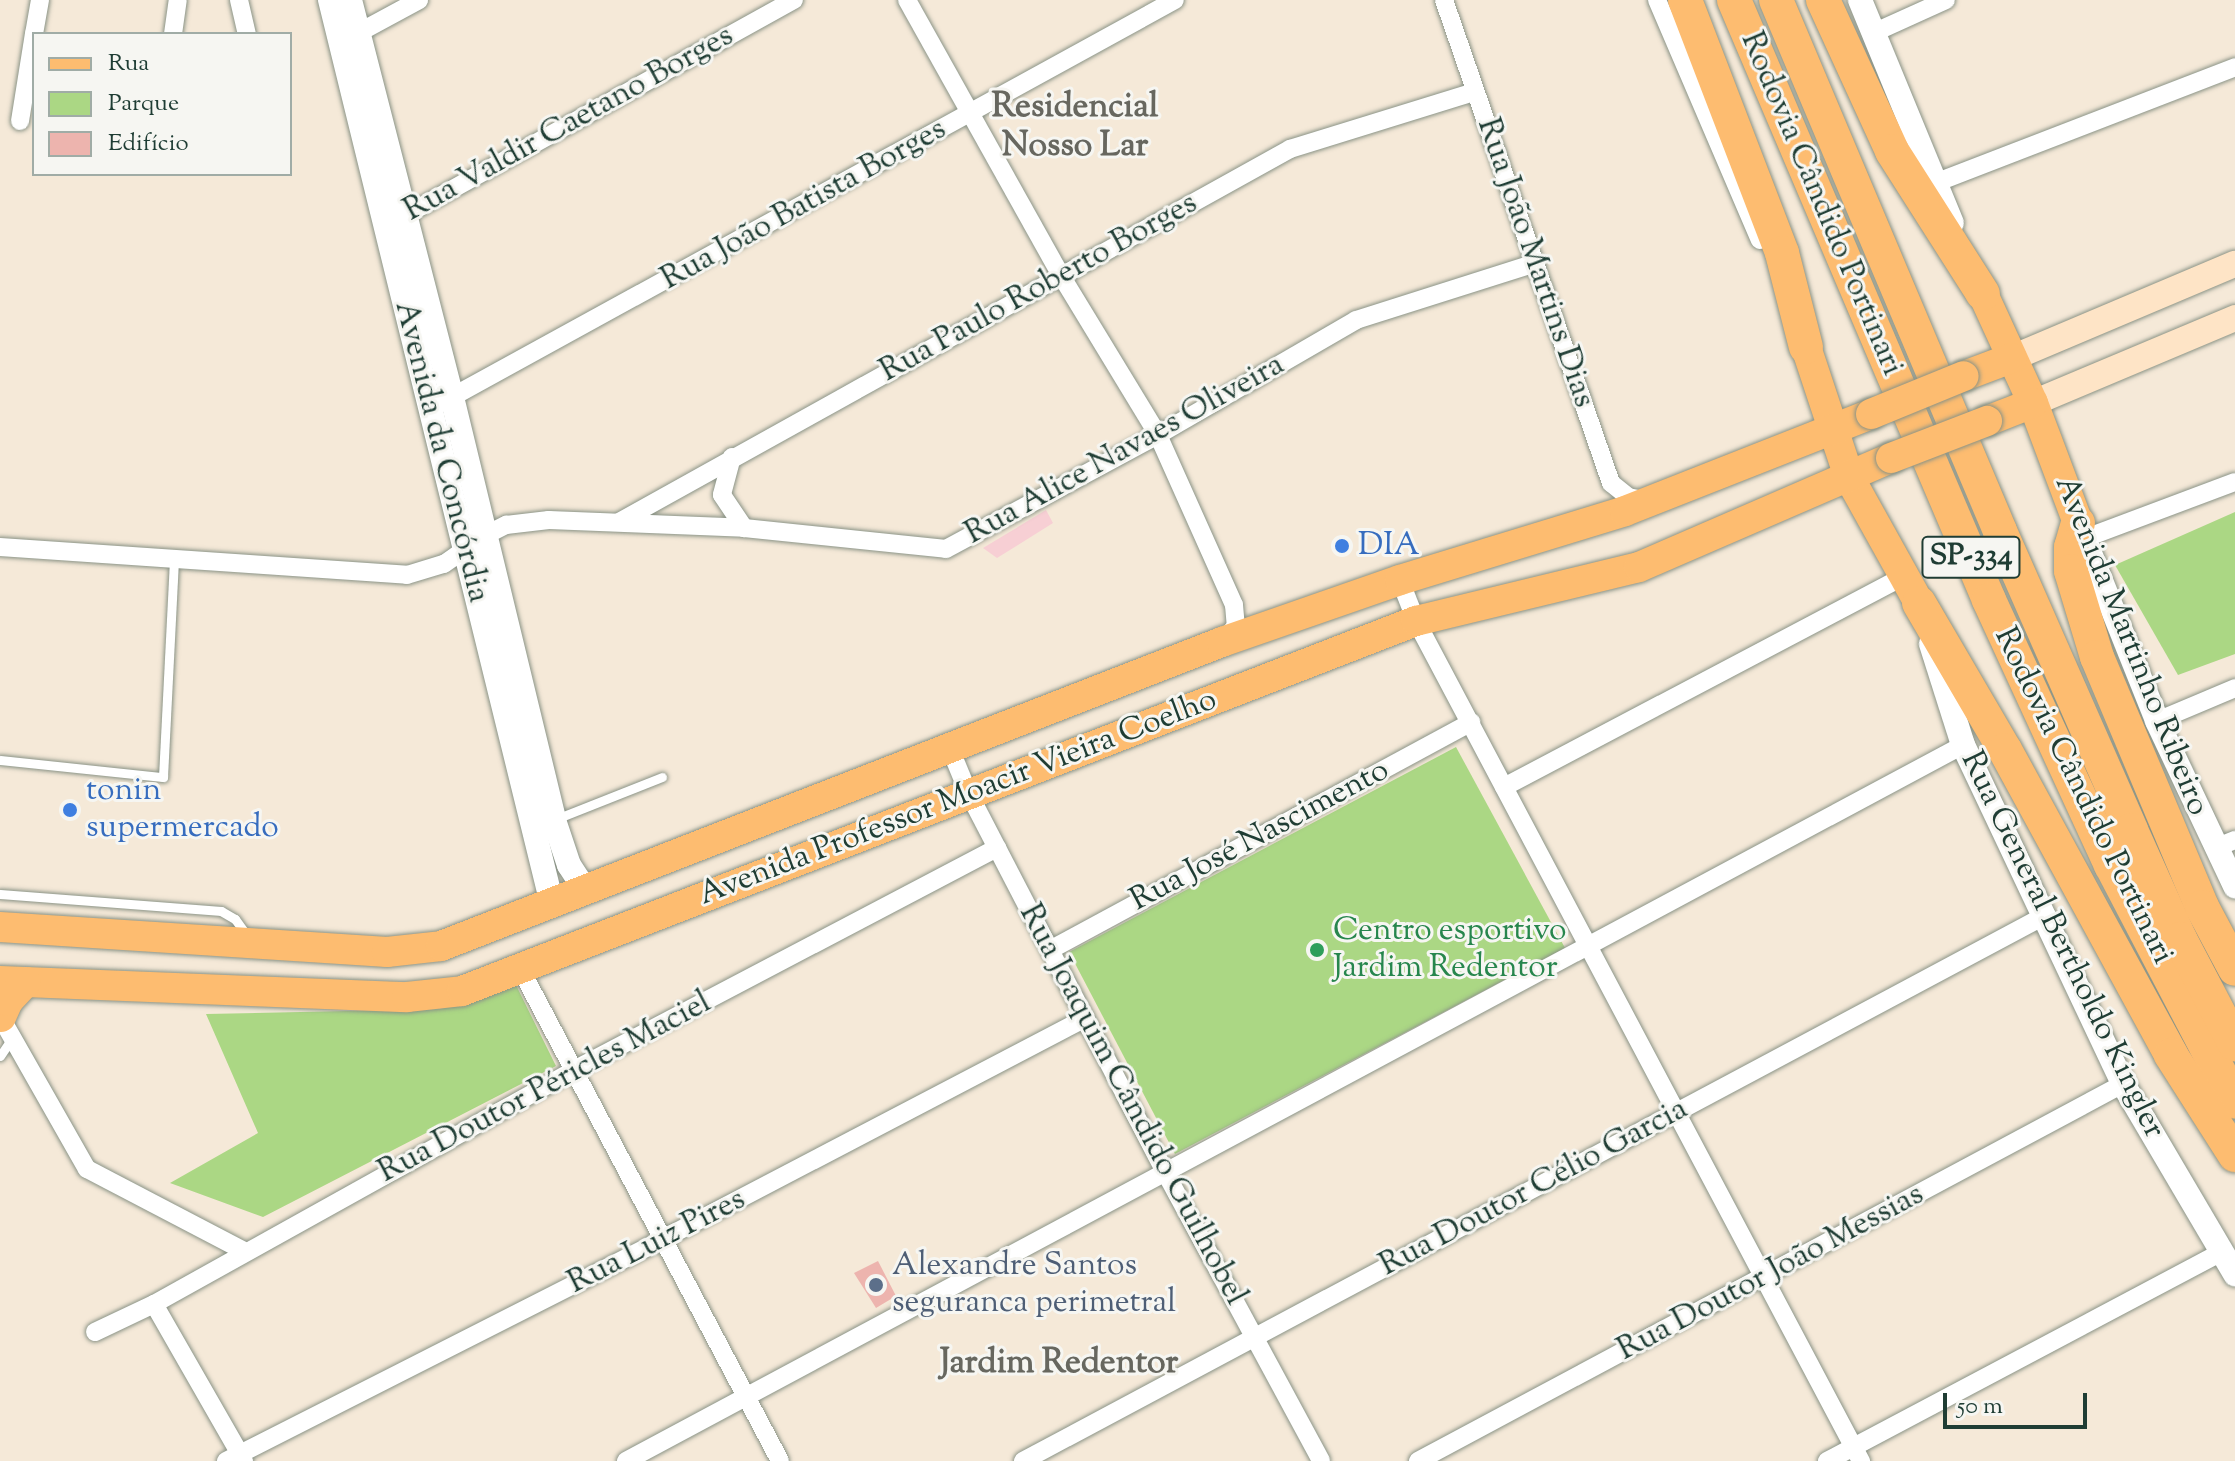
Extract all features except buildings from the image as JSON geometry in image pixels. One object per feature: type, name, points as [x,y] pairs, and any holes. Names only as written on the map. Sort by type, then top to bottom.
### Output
[{"type":"highway","points":[[1685,0],[1782,253],[1806,347]]},
{"type":"highway","name":"Rodovia Cândido Portinari","points":[[1734,0],[1989,600],[2111,865],[2235,1102]]},
{"type":"highway","name":"Rodovia Cândido Portinari","points":[[1776,0],[2100,759],[2180,939],[2235,1044]]},
{"type":"highway","points":[[1823,0],[1892,151],[1924,184],[1983,294]]},
{"type":"highway","points":[[2081,531],[2071,547],[2071,571],[2097,657],[2202,907],[2235,969]]},
{"type":"highway","points":[[1911,590],[2005,750],[2171,1055],[2235,1155]]},
{"type":"main road","points":[[2012,358],[2235,264]]},
{"type":"main road","name":"Avenida Martinho Ribeiro","points":[[1983,294],[2033,403],[2081,531]]},
{"type":"main road","points":[[2033,403],[2235,318]]},
{"type":"main road","points":[[1806,347],[1849,477],[1911,590]]},
{"type":"main road","name":"Avenida Professor Moacir Vieira Coelho","points":[[0,927],[253,946],[416,951],[491,928],[949,746],[1222,642],[1400,580],[1651,501],[2012,358]]},
{"type":"main road","name":"Avenida Professor Moacir Vieira Coelho","points":[[13,981],[434,996],[462,991],[968,792],[1416,621],[1639,567],[1891,458],[2033,403]]},
{"type":"main road","points":[[552,904],[560,926],[581,945]]},
{"type":"main road","points":[[491,928],[502,937],[520,968]]},
{"type":"main road","points":[[4,1024],[13,981]]},
{"type":"street","points":[[34,32],[40,0]]},
{"type":"street","points":[[173,32],[178,0]]},
{"type":"street","points":[[239,0],[247,32]]},
{"type":"street","name":"Avenida da Concórdia","points":[[330,0],[349,38],[442,402],[544,824],[552,904]]},
{"type":"street","name":"Avenida da Concórdia","points":[[349,38],[350,0]]},
{"type":"street","points":[[349,38],[419,0]]},
{"type":"street","name":"Rua Valdir Caetano Borges","points":[[394,221],[794,0]]},
{"type":"street","points":[[907,0],[1062,277],[1158,435],[1234,605],[1236,626],[1222,642]]},
{"type":"street","name":"Rua João Batista Borges","points":[[442,402],[971,115],[1175,0]]},
{"type":"street","name":"Rua João Martins Dias","points":[[1444,0],[1611,483],[1628,497],[1651,501]]},
{"type":"street","points":[[1657,0],[1806,347]]},
{"type":"street","points":[[1860,0],[1924,184],[2235,67]]},
{"type":"street","points":[[1873,33],[1946,0]]},
{"type":"street","points":[[20,121],[32,46]]},
{"type":"street","name":"Rua Paulo Roberto Borges","points":[[619,522],[1290,149],[1474,92]]},
{"type":"street","name":"Rua Alice Navaes Oliveira","points":[[0,547],[407,575],[444,564],[475,543],[525,521],[744,528],[946,549],[1158,435],[1356,320],[1536,263]]},
{"type":"street","points":[[732,457],[722,495],[744,528]]},
{"type":"street","points":[[2081,531],[2235,482]]},
{"type":"street","name":"Avenida Martinho Ribeiro","points":[[2081,531],[2157,721],[2225,844],[2235,886]]},
{"type":"street","points":[[1400,580],[1416,621],[1857,1454]]},
{"type":"street","points":[[1504,787],[1911,590]]},
{"type":"street","name":"Rua General Bertholdo Kingler","points":[[1911,590],[1963,745],[2046,915],[2123,1084],[2235,1274]]},
{"type":"street","points":[[2157,721],[2235,688]]},
{"type":"street","name":"Rua José Nascimento","points":[[1050,950],[1471,722]]},
{"type":"street","points":[[626,1461],[1963,745]]},
{"type":"street","name":"Rua Joaquim Cândido Guilhobel","points":[[949,746],[968,792],[1165,1172],[1321,1461]]},
{"type":"street","name":"Avenida da Concórdia","points":[[544,824],[585,890]]},
{"type":"street","name":"Rua Doutor Péricles Maciel","points":[[95,1332],[154,1304],[574,1070],[997,848]]},
{"type":"street","name":"Rua Doutor Célio Garcia","points":[[1023,1461],[2046,915]]},
{"type":"street","points":[[520,968],[780,1461]]},
{"type":"street","name":"Rua Luiz Pires","points":[[237,1458],[1085,1018]]},
{"type":"street","points":[[4,1024],[87,1169],[246,1252]]},
{"type":"street","name":"Rua Doutor João Messias","points":[[1418,1461],[2123,1084]]},
{"type":"street","points":[[1827,1461],[1857,1454],[2221,1252]]},
{"type":"street","points":[[154,1304],[237,1458]]},
{"type":"lane","points":[[0,760],[163,777],[174,557]]},
{"type":"lane","points":[[544,824],[662,777]]},
{"type":"lane","points":[[0,894],[221,911],[235,919],[253,946]]},
{"type":"lane","points":[[0,1056],[4,1024]]},
{"type":"shaded area","points":[[1046,510],[1053,523],[997,558],[983,548]]},
{"type":"green space","points":[[2235,512],[2235,654],[2178,675],[2115,565]]},
{"type":"green space","name":"Centro esportivo Jardim Redentor","points":[[1456,747],[1565,948],[1175,1154],[1069,952]]},
{"type":"green space","points":[[515,983],[556,1066],[263,1217],[170,1183],[258,1133],[206,1014],[440,1009]]},
{"type":"place","name":"DIA","points":[[1342,546]]},
{"type":"place","name":"tonin supermercado","points":[[70,810]]},
{"type":"place","name":"Centro esportivo Jardim Redentor","points":[[1317,950]]},
{"type":"place","name":"Alexandre Santos seguranca perimetral","points":[[876,1285]]},
{"type":"district","name":"Residencial Nosso Lar","points":[[1075,126]]},
{"type":"district","name":"Jardim Redentor","points":[[1059,1364]]}]
